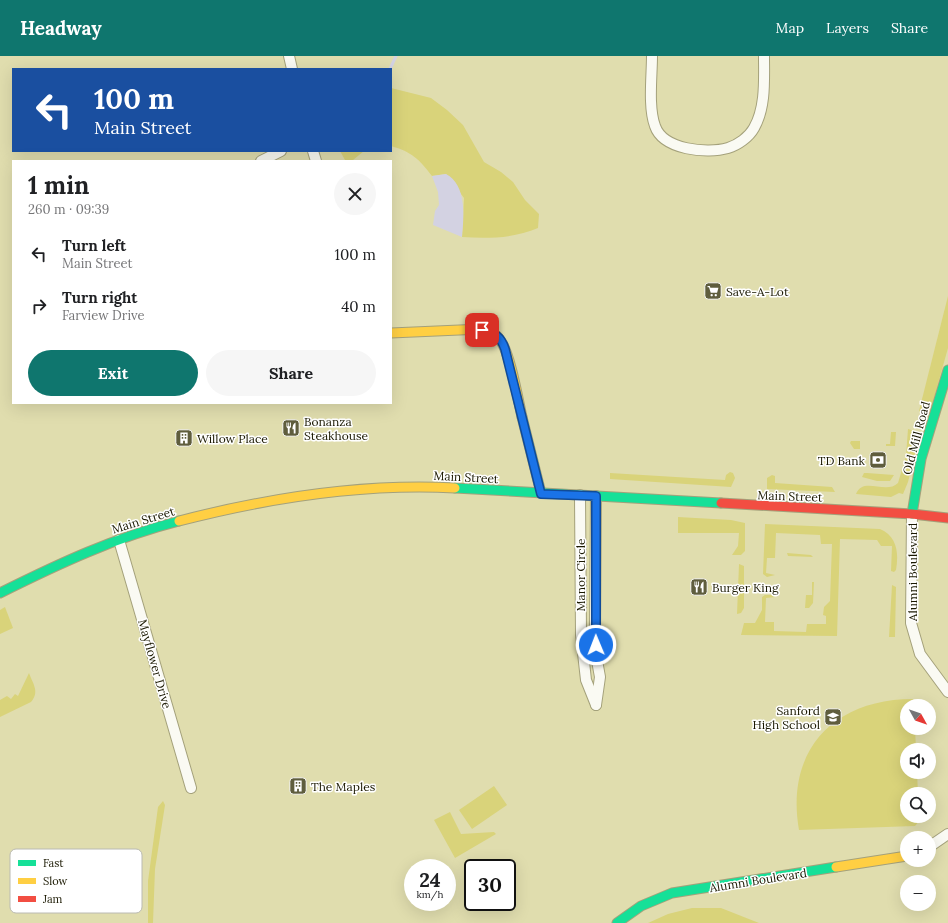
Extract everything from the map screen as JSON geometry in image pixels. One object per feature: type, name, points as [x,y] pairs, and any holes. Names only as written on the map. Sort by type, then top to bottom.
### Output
[{"type":"main road","points":[[392,333],[482,330],[491,331],[500,338],[505,349],[541,494]]},
{"type":"main road","name":"Old Mill Road","points":[[912,514],[914,496],[931,426],[948,370]]},
{"type":"main road","name":"Main Street","points":[[0,593],[70,559],[119,540],[228,508],[316,494],[420,488],[580,495],[749,506],[912,514],[948,518]]},
{"type":"main road","name":"Alumni Boulevard","points":[[617,923],[641,906],[658,897],[672,893],[900,857]]},
{"type":"street","points":[[290,56],[292,68]]},
{"type":"street","points":[[652,56],[652,110],[657,130],[662,138],[671,144],[687,148],[709,150],[729,148],[743,140],[753,129],[761,107],[764,56]]},
{"type":"street","points":[[263,160],[279,152]]},
{"type":"street","name":"Manor Circle","points":[[580,495],[581,635],[586,680],[596,705],[600,678],[596,655],[595,636],[596,496]]},
{"type":"street","name":"Alumni Boulevard","points":[[912,514],[911,623],[920,654],[948,692]]},
{"type":"street","name":"Mayflower Drive","points":[[119,540],[191,788]]},
{"type":"street","points":[[936,842],[948,834]]},
{"type":"shaded area","points":[[392,88],[431,98],[463,125],[484,162],[501,172],[513,182],[525,200],[539,214],[538,228],[511,236],[482,238],[462,237],[464,198],[446,174],[432,176],[423,165],[404,151],[392,146]]},
{"type":"shaded area","points":[[341,152],[363,152],[353,160],[345,160]]},
{"type":"shaded area","points":[[948,296],[948,348],[932,405],[929,411],[920,413],[919,411]]},
{"type":"shaded area","points":[[908,429],[915,431],[919,439],[908,482],[903,494],[899,493],[891,497],[856,494],[859,489],[864,486],[887,487],[898,483],[906,456]]},
{"type":"shaded area","points":[[891,432],[896,432],[895,446],[886,446],[886,444],[890,444]]},
{"type":"shaded area","points":[[851,441],[860,441],[860,449],[854,449],[850,443]]},
{"type":"shaded area","points":[[730,472],[733,473],[735,478],[731,487],[610,479],[610,473],[725,480],[726,475]]},
{"type":"shaded area","points":[[864,473],[894,475],[890,481],[877,481],[862,477]]},
{"type":"shaded area","points":[[772,475],[775,476],[775,483],[832,487],[835,492],[767,489],[767,478]]},
{"type":"shaded area","points":[[678,517],[731,520],[745,523],[745,551],[741,555],[732,555],[738,546],[739,533],[678,533]]},
{"type":"shaded area","points":[[765,524],[880,529],[890,536],[896,546],[896,570],[894,572],[891,571],[892,546],[881,546],[877,540],[840,539],[837,636],[741,635],[744,623],[755,623],[762,610],[762,597],[765,595],[774,595],[775,597],[766,598],[765,622],[774,622],[774,631],[806,632],[807,624],[826,624],[826,616],[823,615],[824,607],[830,601],[832,544],[821,544],[820,535],[776,533],[775,558],[767,558],[766,573],[775,575],[767,577],[763,574]]},
{"type":"shaded area","points":[[787,553],[811,555],[813,557],[788,556]]},
{"type":"shaded area","points":[[739,564],[744,566],[744,608],[741,613],[737,614]]},
{"type":"shaded area","points":[[812,582],[814,582],[813,603],[809,608],[805,608],[806,595],[812,595]]},
{"type":"shaded area","points":[[892,585],[896,587],[895,637],[889,637]]},
{"type":"shaded area","points":[[5,607],[13,628],[0,634],[0,610]]},
{"type":"shaded area","points":[[29,673],[35,688],[34,698],[31,702],[0,717],[0,700],[7,696],[11,699],[15,694],[18,696]]},
{"type":"shaded area","points":[[900,700],[900,735],[915,735],[916,743],[900,743],[900,779],[917,779],[918,787],[900,787],[900,823],[918,823],[915,826],[799,830],[797,801],[800,776],[808,753],[821,734],[839,719],[860,708],[885,701]]},
{"type":"shaded area","points":[[494,786],[507,805],[472,829],[459,810]]},
{"type":"shaded area","points":[[163,801],[165,805],[155,869],[153,923],[148,923],[148,881],[158,807]]},
{"type":"shaded area","points":[[450,812],[461,834],[494,832],[496,834],[455,858],[434,820]]},
{"type":"shaded area","points":[[692,908],[721,908],[759,923],[648,923],[668,914]]},
{"type":"water","points":[[446,174],[453,179],[461,193],[463,202],[462,237],[433,225],[435,211],[439,205],[438,192],[432,176]]},
{"type":"waterway","points":[[390,68],[396,56]]},
{"type":"traffic: fast","points":[[912,514],[921,459],[948,370]]},
{"type":"traffic: fast","points":[[522,417],[541,493]]},
{"type":"traffic: fast","points":[[455,488],[721,503]]},
{"type":"traffic: fast","points":[[0,593],[110,543],[156,527],[179,521]]},
{"type":"traffic: fast","points":[[617,923],[641,906],[672,893],[836,867]]},
{"type":"traffic: slow","points":[[392,333],[482,329],[494,334],[504,346],[513,376],[522,417]]},
{"type":"traffic: slow","points":[[179,521],[247,505],[316,494],[386,488],[455,488]]},
{"type":"traffic: slow","points":[[836,867],[900,857]]},
{"type":"traffic: jam","points":[[721,503],[912,514],[948,518]]},
{"type":"place","name":"Save-A-Lot","points":[[713,291]]},
{"type":"place","name":"Bonanza Steakhouse","points":[[291,428]]},
{"type":"place","name":"Willow Place","points":[[184,438]]},
{"type":"place","name":"TD Bank","points":[[878,460]]},
{"type":"place","name":"Burger King","points":[[699,587]]},
{"type":"place","name":"Sanford High School","points":[[833,717]]},
{"type":"place","name":"The Maples","points":[[298,786]]},
{"type":"route","points":[[482,330],[491,331],[503,342],[541,494],[596,496],[596,645]]}]
